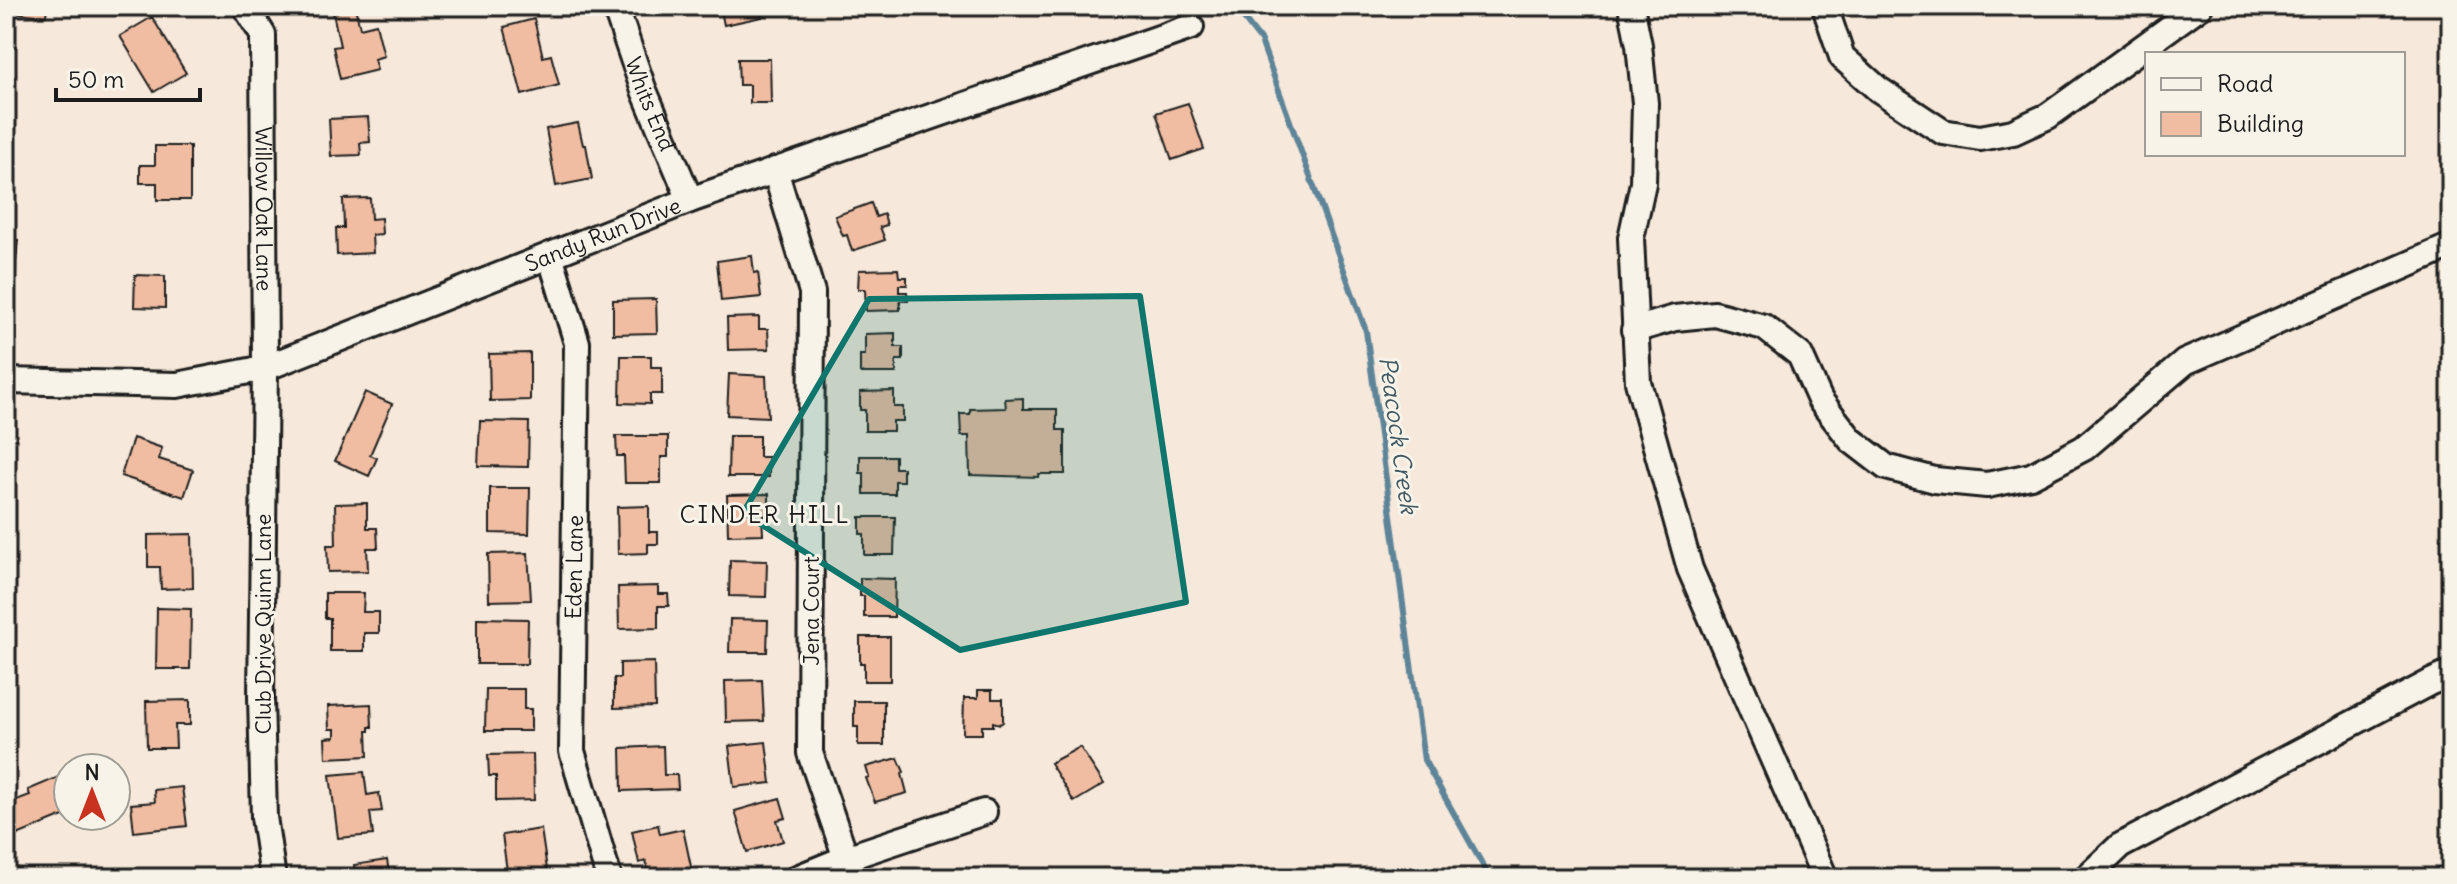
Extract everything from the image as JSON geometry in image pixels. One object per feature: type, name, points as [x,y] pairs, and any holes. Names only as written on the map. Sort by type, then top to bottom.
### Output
[{"type":"street","name":"Willow Oak Lane","points":[[245,6],[263,35],[265,368]]},
{"type":"street","name":"Whits End","points":[[615,6],[643,88],[690,200]]},
{"type":"street","points":[[1631,6],[1645,103],[1643,183],[1631,238],[1638,382],[1690,569],[1825,878]]},
{"type":"street","points":[[1827,6],[1842,57],[1878,89],[1943,132],[1980,138],[2013,132],[2048,116],[2200,6]]},
{"type":"street","name":"Sandy Run Drive","points":[[6,381],[177,385],[265,368],[690,200],[1191,27]]},
{"type":"street","name":"Jena Court","points":[[775,170],[812,292],[810,753],[846,858]]},
{"type":"street","points":[[1634,330],[1675,318],[1715,314],[1764,327],[1800,355],[1820,400],[1851,440],[1886,467],[1935,480],[1987,485],[2031,476],[2084,448],[2185,362],[2451,246]]},
{"type":"street","name":"Eden Lane","points":[[550,255],[577,343],[572,751],[609,878]]},
{"type":"street","name":"Club Drive Quinn Lane","points":[[265,368],[261,697],[264,817],[273,878]]},
{"type":"street","points":[[2086,878],[2120,846],[2451,673]]},
{"type":"street","points":[[797,878],[846,858],[984,812]]},
{"type":"highlighted area","points":[[1140,296],[1186,602],[960,650],[743,513],[869,299]]},
{"type":"building","points":[[6,6],[47,6],[46,16],[6,12]]},
{"type":"building","points":[[720,6],[760,6],[762,17],[724,25]]},
{"type":"building","points":[[355,7],[360,28],[376,24],[384,56],[374,59],[377,70],[340,79],[333,47],[340,46],[333,13]]},
{"type":"building","points":[[152,17],[186,73],[154,92],[120,36]]},
{"type":"building","points":[[534,19],[543,57],[551,55],[559,85],[522,95],[504,27]]},
{"type":"building","points":[[738,59],[770,59],[771,103],[750,103],[750,85],[739,85]]},
{"type":"building","points":[[1188,103],[1204,149],[1172,160],[1156,113]]},
{"type":"building","points":[[368,117],[370,142],[360,143],[361,155],[331,156],[329,119]]},
{"type":"building","points":[[578,123],[583,145],[586,145],[592,179],[556,186],[546,129]]},
{"type":"building","points":[[155,146],[190,146],[190,200],[157,200],[157,183],[140,183],[140,165],[155,165]]},
{"type":"building","points":[[370,198],[371,219],[381,218],[382,234],[372,235],[373,253],[337,255],[336,228],[344,228],[343,199]]},
{"type":"building","points":[[871,203],[876,217],[884,214],[887,225],[880,227],[885,240],[852,251],[847,235],[843,236],[835,216]]},
{"type":"building","points":[[6,239],[18,240],[14,283],[6,282]]},
{"type":"building","points":[[752,256],[754,273],[758,272],[761,297],[721,301],[717,261]]},
{"type":"building","points":[[898,269],[899,277],[907,277],[907,285],[899,285],[899,292],[907,292],[908,301],[900,301],[900,310],[866,311],[865,289],[858,289],[859,270]]},
{"type":"building","points":[[135,275],[165,276],[165,308],[134,307]]},
{"type":"building","points":[[656,299],[657,333],[613,334],[613,300]]},
{"type":"building","points":[[759,317],[759,329],[768,329],[769,349],[728,350],[727,318]]},
{"type":"building","points":[[895,333],[895,347],[903,347],[903,360],[896,360],[896,373],[860,373],[860,355],[865,355],[865,334]]},
{"type":"building","points":[[530,353],[530,400],[490,401],[489,354]]},
{"type":"building","points":[[621,356],[651,356],[651,367],[662,367],[662,394],[650,394],[650,404],[620,403]]},
{"type":"building","points":[[729,374],[766,376],[768,417],[727,415]]},
{"type":"building","points":[[894,391],[894,407],[903,407],[903,421],[893,421],[893,431],[865,431],[865,410],[860,410],[860,392]]},
{"type":"building","points":[[365,392],[392,404],[370,455],[377,458],[369,476],[335,461]]},
{"type":"building","points":[[1023,398],[1023,409],[1057,409],[1057,430],[1065,430],[1065,474],[1039,474],[1038,477],[970,475],[969,436],[961,436],[960,414],[970,414],[970,409],[1006,408],[1005,399]]},
{"type":"building","points":[[480,421],[529,422],[528,467],[478,466]]},
{"type":"building","points":[[616,436],[668,436],[668,457],[661,457],[661,483],[625,483],[624,456],[617,456]]},
{"type":"building","points":[[729,436],[759,436],[759,457],[769,457],[769,477],[728,477]]},
{"type":"building","points":[[133,438],[162,448],[159,459],[193,470],[184,497],[121,476]]},
{"type":"building","points":[[860,456],[895,456],[895,468],[903,468],[903,481],[895,481],[895,494],[864,494]]},
{"type":"building","points":[[490,488],[530,488],[529,534],[490,533]]},
{"type":"building","points":[[769,494],[769,516],[762,516],[763,534],[728,535],[727,495]]},
{"type":"building","points":[[367,503],[367,528],[377,528],[378,548],[367,548],[368,571],[328,572],[327,545],[336,545],[335,504]]},
{"type":"building","points":[[649,506],[649,532],[658,532],[658,544],[648,544],[648,553],[618,554],[617,507]]},
{"type":"building","points":[[860,517],[895,517],[894,555],[864,555]]},
{"type":"building","points":[[192,534],[193,588],[161,589],[160,567],[148,567],[148,535]]},
{"type":"building","points":[[528,553],[531,600],[489,601],[488,554]]},
{"type":"building","points":[[730,560],[767,561],[766,597],[729,596]]},
{"type":"building","points":[[860,578],[895,579],[894,617],[864,617]]},
{"type":"building","points":[[658,586],[658,594],[668,594],[669,606],[658,606],[658,628],[619,629],[618,587]]},
{"type":"building","points":[[325,593],[364,593],[363,612],[379,612],[379,633],[364,633],[364,651],[330,651],[330,618],[325,618]]},
{"type":"building","points":[[157,608],[191,609],[190,669],[156,669]]},
{"type":"building","points":[[477,618],[528,619],[527,664],[477,664]]},
{"type":"building","points":[[730,619],[768,620],[767,652],[729,652]]},
{"type":"building","points":[[860,637],[890,637],[890,681],[864,681]]},
{"type":"building","points":[[654,662],[655,707],[614,708],[614,678],[620,678],[620,663]]},
{"type":"building","points":[[762,680],[764,721],[726,722],[725,681]]},
{"type":"building","points":[[486,689],[524,689],[524,709],[531,709],[531,731],[485,731]]},
{"type":"building","points":[[978,690],[992,690],[992,699],[1003,699],[1003,722],[982,726],[982,734],[963,734],[964,698],[978,698]]},
{"type":"building","points":[[190,700],[190,725],[175,725],[176,748],[147,748],[146,701]]},
{"type":"building","points":[[854,701],[884,701],[884,745],[858,745]]},
{"type":"building","points":[[371,704],[372,727],[367,731],[368,756],[326,758],[325,738],[335,737],[335,729],[329,729],[328,706]]},
{"type":"building","points":[[766,742],[771,783],[734,787],[729,746]]},
{"type":"building","points":[[663,746],[664,775],[677,775],[678,789],[622,791],[621,748]]},
{"type":"building","points":[[1080,747],[1104,784],[1074,802],[1050,763]]},
{"type":"building","points":[[533,754],[534,800],[496,801],[496,776],[489,776],[488,755]]},
{"type":"building","points":[[898,758],[907,793],[875,802],[866,778],[869,777],[866,767]]},
{"type":"building","points":[[364,772],[367,795],[379,793],[382,811],[370,812],[373,835],[338,838],[330,775]]},
{"type":"building","points":[[52,780],[52,821],[15,836],[6,814],[6,804],[30,795],[28,790]]},
{"type":"building","points":[[182,787],[187,826],[134,832],[132,804],[155,802],[154,790]]},
{"type":"building","points":[[780,798],[786,818],[777,820],[783,841],[747,852],[735,811]]},
{"type":"building","points":[[658,825],[660,834],[683,829],[693,876],[650,878],[646,861],[639,863],[632,831]]},
{"type":"building","points":[[541,829],[548,876],[508,878],[502,835]]},
{"type":"building","points":[[387,860],[390,878],[356,878],[354,865]]},
{"type":"building","points":[[971,872],[988,873],[988,878],[971,878]]},
{"type":"waterway","name":"Peacock Creek","points":[[1234,6],[1261,41],[1366,331],[1424,760],[1490,878]]},
{"type":"district","name":"CINDER HILL","points":[[765,514]]}]
